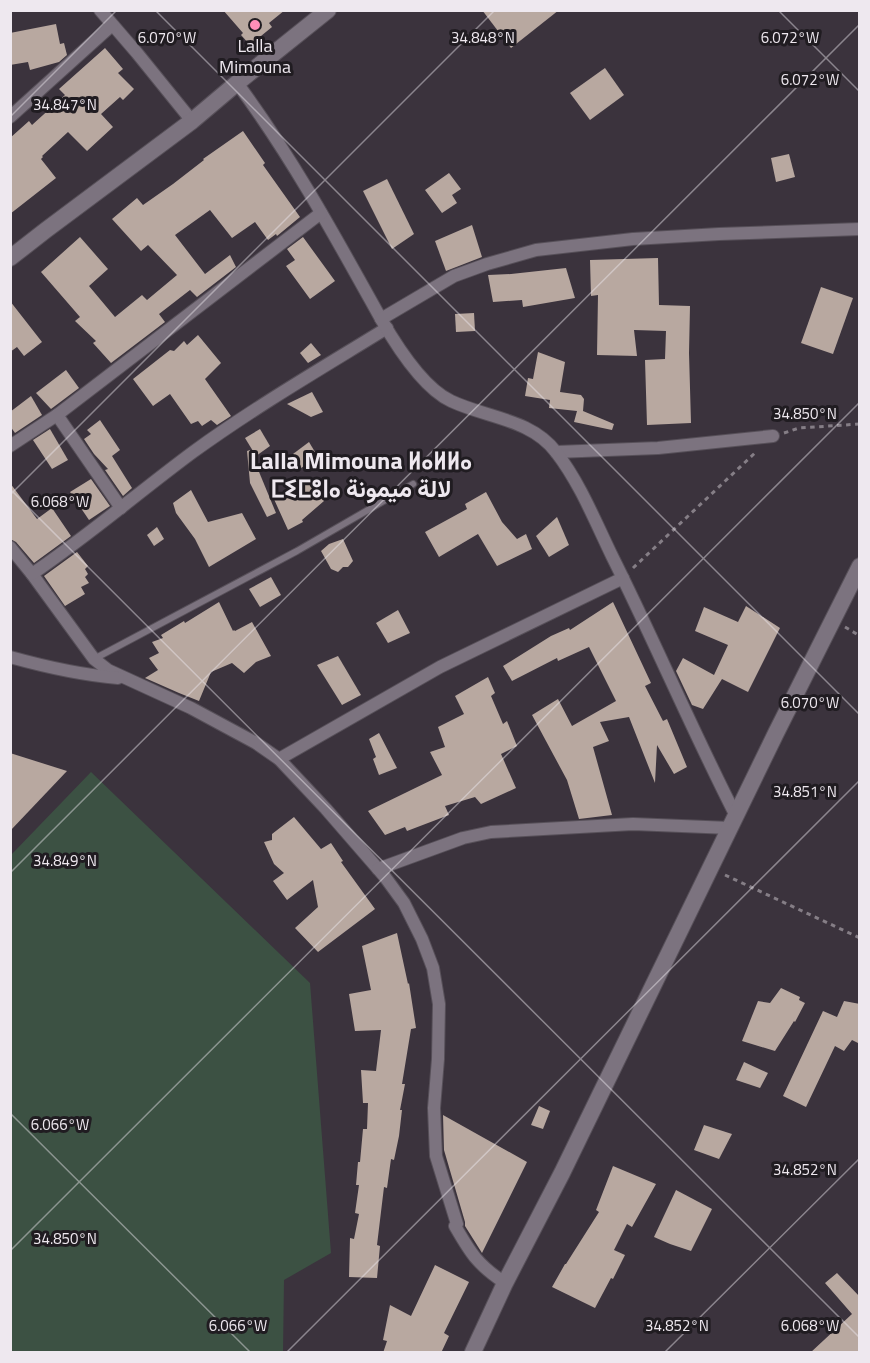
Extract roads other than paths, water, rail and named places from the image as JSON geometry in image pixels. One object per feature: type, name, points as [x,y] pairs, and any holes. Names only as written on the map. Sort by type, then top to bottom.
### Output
[{"type":"street","points":[[100,10],[192,121]]},
{"type":"street","points":[[10,258],[192,121],[328,10]]},
{"type":"street","points":[[10,117],[112,25]]},
{"type":"street","points":[[237,83],[282,148],[396,344],[415,369],[431,387],[449,401],[522,426],[542,438],[556,452],[579,487],[623,578],[733,822]]},
{"type":"street","points":[[10,446],[57,415],[321,213]]},
{"type":"street","points":[[32,574],[61,555],[194,452],[384,324],[400,309],[454,276],[536,250],[633,239],[860,229]]},
{"type":"street","points":[[57,415],[121,508]]},
{"type":"street","points":[[556,452],[658,448],[773,436]]},
{"type":"street","points":[[10,547],[94,659],[108,670],[191,708],[256,743],[279,759],[326,809],[404,903],[433,968],[439,1004],[434,1108],[436,1156],[457,1224],[455,1227],[470,1252],[486,1270],[505,1283]]},
{"type":"street","points":[[473,1353],[505,1283],[562,1173],[860,566]]},
{"type":"street","points":[[279,759],[440,667],[623,578]]},
{"type":"street","points":[[10,657],[91,676],[126,678]]},
{"type":"street","points":[[378,869],[463,838],[491,832],[633,824],[733,822]]},
{"type":"lane","points":[[94,659],[297,551],[413,484]]},
{"type":"place","name":"Lalla Mimouna","points":[[255,25]]},
{"type":"district","name":"Lalla Mimouna ⵍⴰⵍⵍⴰ ⵎⵉⵎⵓⵏⴰ لالة ميمونة","points":[[361,474]]}]
